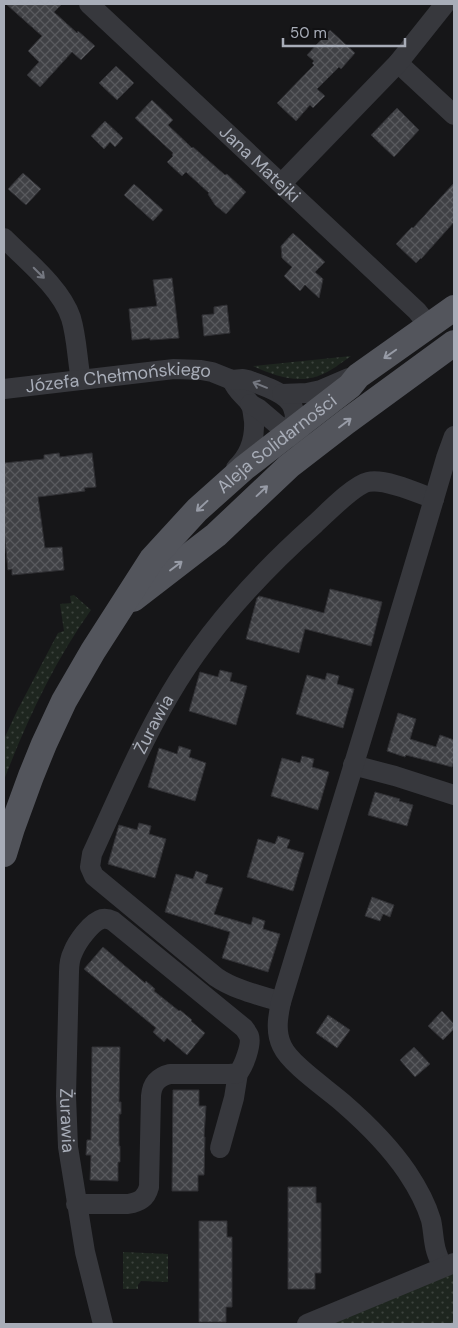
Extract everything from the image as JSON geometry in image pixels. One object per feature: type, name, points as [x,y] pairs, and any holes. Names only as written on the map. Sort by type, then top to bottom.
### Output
[{"type":"main road","name":"Aleja Solidarności","points":[[4,854],[31,776],[54,721],[92,651],[152,559],[197,510],[244,468],[350,386],[358,376],[454,308]]},
{"type":"main road","name":"Aleja Solidarności","points":[[124,604],[143,592],[216,536],[289,466],[454,343]]},
{"type":"street","name":"Jana Matejki","points":[[89,4],[282,183],[306,208],[416,311],[429,326]]},
{"type":"street","points":[[282,183],[398,62],[445,4]]},
{"type":"street","points":[[398,62],[454,115]]},
{"type":"street","points":[[4,238],[48,282],[64,302],[73,326],[81,380]]},
{"type":"street","name":"Józefa Chełmońskiego","points":[[4,389],[187,369],[212,372],[232,380],[248,380],[282,394],[307,393],[321,390],[351,377],[358,376]]},
{"type":"street","name":"Józefa Chełmońskiego","points":[[232,380],[236,389],[250,404],[279,426],[293,430],[309,451]]},
{"type":"street","points":[[282,394],[289,400],[294,411],[296,419],[293,430]]},
{"type":"street","points":[[223,487],[226,477],[245,459],[252,446],[254,432],[253,413],[250,404]]},
{"type":"street","points":[[307,1324],[448,1265],[435,1247],[433,1228],[428,1212],[414,1182],[406,1170],[359,1117],[294,1062],[282,1048],[278,1020],[353,765],[454,436]]},
{"type":"street","name":"Żurawia","points":[[282,1002],[241,990],[216,977],[94,876],[90,867],[92,854],[144,742],[170,694],[218,626],[261,576],[319,520],[364,483],[370,481],[381,482],[434,498]]},
{"type":"street","points":[[353,765],[454,795]]},
{"type":"street","name":"Żurawia","points":[[103,1324],[87,1260],[76,1204],[66,1124],[70,959],[82,936],[96,922],[107,919],[113,921],[244,1028],[248,1035],[249,1043],[244,1062],[238,1073],[234,1098],[220,1148]]},
{"type":"street","points":[[76,1204],[134,1203],[146,1196],[149,1181],[151,1096],[152,1087],[157,1080],[165,1075],[175,1073],[238,1073]]},
{"type":"shaded area","points":[[351,356],[327,372],[318,376],[301,379],[285,377],[253,366]]},
{"type":"shaded area","points":[[74,595],[91,610],[65,650],[42,692],[4,780],[4,739],[58,633],[64,631],[60,604],[71,603],[70,596]]},
{"type":"shaded area","points":[[123,1252],[168,1254],[168,1282],[141,1281],[138,1289],[123,1289]]},
{"type":"shaded area","points":[[454,1271],[454,1324],[327,1324]]},
{"type":"building","points":[[6,4],[62,4],[54,12],[95,46],[81,60],[72,52],[40,87],[27,75],[39,62],[28,51],[42,36]]},
{"type":"building","points":[[330,30],[355,53],[341,69],[339,67],[317,89],[325,96],[313,108],[310,105],[296,121],[277,103],[314,65],[312,63],[314,61],[307,55]]},
{"type":"building","points":[[116,66],[134,83],[117,100],[99,83]]},
{"type":"building","points":[[152,100],[173,120],[168,125],[192,148],[225,175],[227,174],[246,192],[226,214],[215,205],[209,193],[186,172],[182,176],[167,162],[173,156],[173,153],[135,118]]},
{"type":"building","points":[[397,108],[419,130],[394,157],[371,135]]},
{"type":"building","points":[[105,121],[123,138],[115,147],[110,142],[104,149],[91,136]]},
{"type":"building","points":[[23,173],[41,189],[26,205],[8,189]]},
{"type":"building","points":[[454,183],[454,222],[416,263],[396,244]]},
{"type":"building","points":[[134,184],[163,210],[153,221],[124,195]]},
{"type":"building","points":[[293,233],[325,262],[315,272],[323,279],[319,298],[305,285],[300,291],[284,276],[292,267],[282,258],[281,246]]},
{"type":"building","points":[[172,278],[179,338],[132,340],[129,309],[157,306],[153,280]]},
{"type":"building","points":[[227,305],[230,333],[204,336],[202,315],[214,314],[214,307]]},
{"type":"building","points":[[59,453],[60,457],[92,453],[96,487],[84,488],[85,491],[38,497],[45,548],[62,547],[64,570],[12,575],[12,569],[8,570],[4,529],[4,463],[44,459],[44,455]]},
{"type":"building","points":[[330,589],[382,602],[371,646],[305,629],[299,653],[246,639],[259,596],[324,613]]},
{"type":"building","points":[[220,670],[232,673],[230,681],[247,686],[236,725],[189,711],[200,672],[218,677]]},
{"type":"building","points":[[327,673],[339,676],[337,684],[354,689],[343,728],[296,714],[307,675],[325,680]]},
{"type":"building","points":[[398,713],[416,719],[410,739],[436,747],[440,735],[454,740],[452,767],[406,755],[405,757],[387,751]]},
{"type":"building","points":[[179,746],[191,750],[189,757],[206,763],[195,801],[148,787],[159,748],[177,754]]},
{"type":"building","points":[[302,756],[314,759],[312,767],[329,772],[318,810],[271,796],[282,758],[300,763]]},
{"type":"building","points":[[375,792],[413,805],[407,826],[368,815]]},
{"type":"building","points":[[139,823],[151,826],[149,834],[166,839],[155,878],[108,864],[119,825],[137,830]]},
{"type":"building","points":[[278,836],[290,840],[287,848],[304,853],[293,891],[247,877],[258,839],[275,844]]},
{"type":"building","points":[[196,871],[208,875],[205,883],[223,888],[214,914],[251,925],[253,917],[265,921],[263,929],[280,934],[268,972],[222,958],[230,932],[165,912],[176,874],[193,879]]},
{"type":"building","points":[[372,897],[394,905],[390,917],[383,914],[380,921],[365,916]]},
{"type":"building","points":[[103,947],[145,983],[146,981],[155,989],[154,991],[180,1010],[205,1033],[187,1055],[167,1038],[164,1042],[153,1032],[156,1028],[84,969]]},
{"type":"building","points":[[442,1011],[454,1024],[454,1029],[443,1040],[428,1026]]},
{"type":"building","points":[[328,1015],[350,1030],[337,1048],[316,1033]]},
{"type":"building","points":[[92,1047],[120,1047],[119,1102],[121,1102],[121,1114],[119,1114],[120,1162],[118,1162],[118,1181],[90,1180],[91,1155],[86,1155],[87,1140],[91,1140]]},
{"type":"building","points":[[414,1047],[430,1064],[415,1077],[400,1060]]},
{"type":"building","points":[[173,1090],[199,1090],[199,1106],[206,1106],[204,1175],[198,1175],[198,1191],[172,1191]]},
{"type":"building","points":[[288,1187],[316,1187],[316,1203],[321,1203],[321,1273],[315,1273],[315,1289],[288,1289]]},
{"type":"building","points":[[199,1221],[227,1221],[227,1237],[232,1237],[232,1307],[226,1307],[226,1322],[199,1322]]}]
